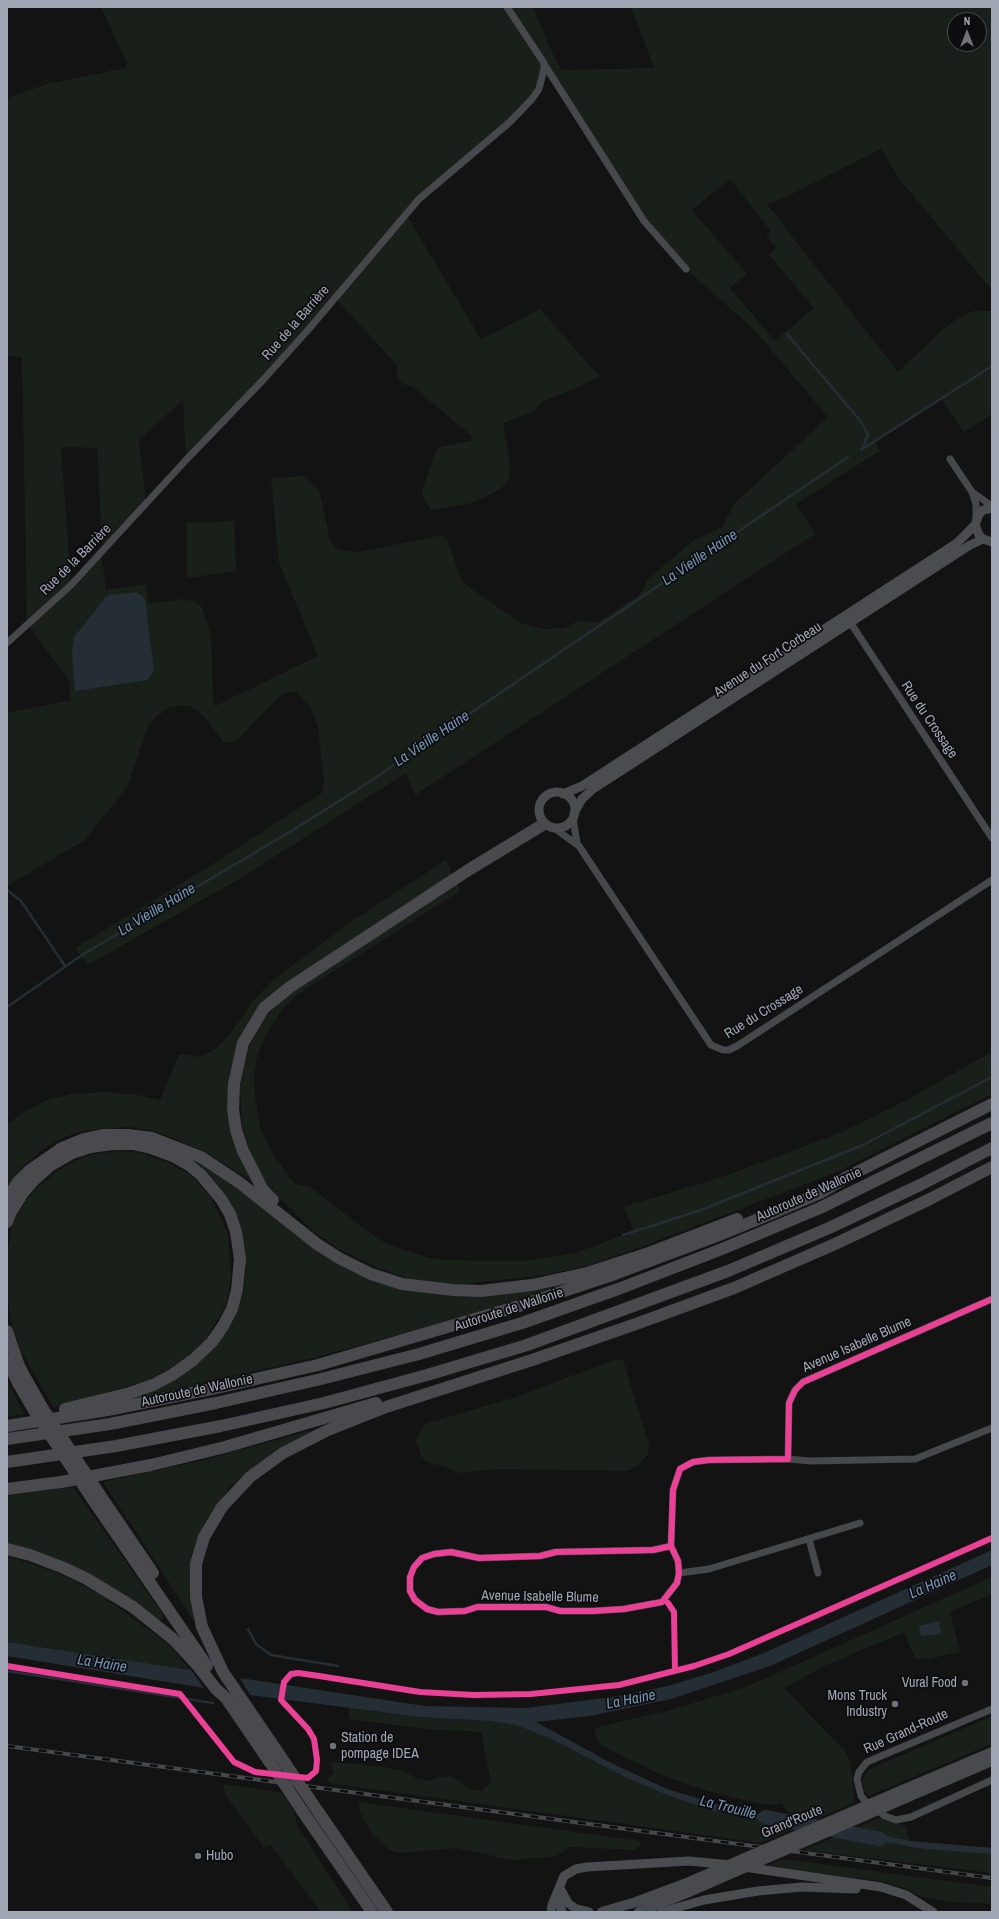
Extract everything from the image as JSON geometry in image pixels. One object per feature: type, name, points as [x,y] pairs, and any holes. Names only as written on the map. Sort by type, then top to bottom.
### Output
[{"type":"highway","points":[[298,1229],[290,1215],[263,1190],[242,1151],[236,1130],[233,1109],[234,1084],[243,1043],[254,1023],[264,1008],[290,987],[470,869],[549,826]]},
{"type":"highway","points":[[7,1426],[108,1410],[211,1389],[318,1364],[421,1336],[519,1306],[630,1269],[820,1193],[847,1177],[992,1104]]},
{"type":"highway","name":"Autoroute de Wallonie","points":[[7,1439],[110,1424],[216,1403],[321,1379],[419,1354],[522,1323],[621,1288],[722,1249],[806,1214],[910,1165],[992,1123]]},
{"type":"highway","points":[[7,1199],[18,1182],[29,1171],[62,1148],[84,1139],[103,1135],[128,1135],[152,1138],[201,1158],[240,1183],[317,1244],[339,1258],[371,1274],[402,1284],[453,1290],[494,1290],[558,1280],[646,1254],[847,1177]]},
{"type":"highway","points":[[7,1222],[10,1212],[22,1194],[33,1181],[52,1165],[72,1153],[91,1147],[112,1144],[133,1144],[151,1148],[173,1156],[189,1165],[209,1184],[221,1199],[230,1214],[239,1242],[240,1258],[237,1290],[232,1309],[223,1326],[212,1342],[198,1356],[172,1375],[153,1385],[130,1393],[7,1422]]},
{"type":"highway","points":[[7,1462],[123,1445],[221,1426],[316,1404],[427,1375],[527,1345],[728,1271],[836,1224],[992,1148]]},
{"type":"highway","points":[[387,1912],[223,1672],[202,1627],[196,1597],[195,1580],[199,1552],[204,1537],[222,1506],[250,1477],[283,1453],[328,1430],[435,1389],[535,1359],[734,1288],[928,1200],[992,1167]]},
{"type":"highway","points":[[7,1331],[20,1366],[23,1382]]},
{"type":"highway","points":[[7,1360],[43,1409],[96,1496],[223,1690],[226,1698]]},
{"type":"highway","points":[[7,1489],[61,1482],[151,1465],[225,1447],[398,1397],[435,1389]]},
{"type":"highway","points":[[96,1496],[213,1662],[223,1672]]},
{"type":"highway","points":[[7,1549],[30,1555],[64,1568],[113,1594],[173,1639],[198,1666],[216,1689],[226,1698],[372,1912]]},
{"type":"main road","name":"Grand'Route","points":[[640,1912],[686,1888],[904,1794],[992,1752]]},
{"type":"main road","name":"Grand'Route","points":[[904,1794],[992,1761]]},
{"type":"main road","name":"Grand'Route","points":[[602,1912],[686,1888]]},
{"type":"street","points":[[507,7],[544,62],[644,221],[686,269]]},
{"type":"street","name":"Rue de la Barrière","points":[[7,643],[72,585],[186,460],[263,380],[308,330],[419,199],[526,108],[539,89],[544,70],[544,62]]},
{"type":"street","points":[[950,459],[972,492],[976,504],[976,530],[983,539],[992,542]]},
{"type":"street","points":[[972,492],[992,507]]},
{"type":"street","name":"Avenue du Fort Corbeau","points":[[563,794],[582,786],[957,543],[976,522],[983,510],[992,507]]},
{"type":"street","name":"Avenue du Fort Corbeau","points":[[574,816],[582,799],[593,789],[970,545],[983,539]]},
{"type":"street","name":"Rue du Crossage","points":[[846,615],[992,838]]},
{"type":"street","points":[[552,793],[563,794],[572,801],[577,843],[549,826],[539,814],[540,803],[543,798],[552,793]]},
{"type":"street","points":[[549,826],[564,826],[574,816]]},
{"type":"street","name":"Rue du Crossage","points":[[577,843],[711,1044],[723,1050],[729,1050],[737,1046],[992,880]]},
{"type":"street","name":"Avenue Isabelle Blume","points":[[788,1459],[789,1403],[795,1390],[802,1382],[992,1299]]},
{"type":"street","points":[[860,1523],[708,1569],[679,1573],[678,1561],[671,1546],[673,1490],[680,1469],[693,1462],[709,1460],[788,1459],[810,1461],[915,1459],[992,1428]]},
{"type":"street","points":[[809,1539],[818,1573]]},
{"type":"street","name":"Avenue Isabelle Blume","points":[[671,1546],[653,1550],[556,1552],[540,1556],[479,1558],[451,1552],[434,1554],[422,1558],[414,1568],[410,1577],[410,1591],[416,1600],[427,1609],[438,1612],[465,1611],[477,1607],[546,1607],[569,1611],[620,1610],[662,1602],[676,1583],[679,1573]]},
{"type":"street","name":"Rue Grand-Route","points":[[992,1708],[867,1762],[859,1772],[857,1779],[861,1796],[865,1801],[886,1816],[896,1820],[911,1817],[992,1780]]},
{"type":"street","points":[[551,1912],[552,1905],[564,1876],[569,1872],[587,1867],[706,1862],[881,1887],[906,1895],[929,1909]]},
{"type":"street","points":[[662,1912],[732,1894],[802,1887],[865,1890],[885,1893],[929,1909]]},
{"type":"street","points":[[558,1891],[562,1912]]},
{"type":"street","points":[[558,1891],[568,1903],[576,1909],[589,1912]]},
{"type":"shaded area","points":[[101,7],[533,7],[555,59],[562,70],[654,68],[631,7],[992,7],[992,290],[901,181],[881,149],[786,197],[767,204],[898,372],[942,330],[960,317],[973,311],[992,311],[992,414],[964,432],[941,399],[875,440],[880,451],[796,504],[815,534],[415,795],[406,773],[241,878],[88,965],[75,948],[208,867],[322,793],[324,782],[318,727],[311,708],[296,691],[282,694],[238,739],[230,743],[223,742],[206,718],[190,706],[181,705],[168,708],[156,717],[148,727],[127,787],[85,840],[7,886],[7,713],[71,700],[69,681],[27,624],[22,357],[7,356],[7,98],[47,84],[126,68],[127,63]],"holes":[[[544,63],[644,221],[686,269],[747,323],[763,340],[828,417],[735,503],[722,527],[694,540],[648,579],[640,595],[597,623],[581,620],[564,628],[544,629],[520,623],[462,582],[448,541],[443,535],[358,552],[338,550],[330,540],[319,490],[303,476],[271,478],[279,563],[318,656],[215,706],[213,699],[211,636],[202,607],[195,602],[184,599],[149,604],[146,584],[106,590],[101,553],[71,584],[61,447],[97,448],[102,541],[107,548],[146,505],[139,440],[183,400],[186,460],[335,298],[397,365],[397,375],[402,384],[413,387],[473,437],[470,441],[440,447],[435,453],[422,491],[423,497],[431,510],[468,504],[486,497],[504,486],[510,477],[509,458],[503,423],[537,410],[540,403],[600,377],[540,309],[481,339],[406,214],[532,99]],[[730,179],[771,231],[766,235],[776,248],[769,255],[814,308],[775,341],[730,288],[747,274],[692,210]]]},
{"type":"shaded area","points":[[234,521],[236,571],[187,578],[187,523]]},
{"type":"shaded area","points":[[446,860],[453,876],[260,1006],[230,1092],[253,1182],[207,1153],[178,1140],[154,1131],[129,1127],[82,1131],[62,1138],[42,1150],[24,1165],[7,1187],[7,1125],[21,1114],[47,1100],[72,1094],[103,1092],[137,1095],[160,1100],[179,1054],[200,1057],[216,1049],[234,1029],[252,1002],[273,980],[349,923]]},
{"type":"shaded area","points":[[457,884],[460,891],[298,994],[282,1009],[265,1037],[257,1057],[254,1073],[255,1097],[260,1127],[272,1152],[293,1183],[312,1188],[367,1231],[382,1241],[401,1249],[433,1259],[481,1261],[527,1261],[575,1253],[634,1231],[623,1207],[725,1176],[840,1133],[903,1102],[992,1052],[992,1094],[837,1172],[641,1247],[592,1264],[551,1274],[459,1284],[430,1283],[380,1269],[337,1248],[314,1232],[270,1188],[253,1161],[242,1126],[240,1086],[243,1071],[250,1045],[262,1021],[278,1004],[297,989]]},
{"type":"shaded area","points":[[158,1142],[213,1169],[310,1243],[404,1290],[587,1278],[449,1321],[317,1357],[85,1410],[201,1360],[229,1328],[238,1311],[244,1291],[246,1267],[244,1247],[239,1229],[228,1203]]},
{"type":"shaded area","points":[[119,1151],[142,1153],[171,1164],[192,1176],[211,1198],[228,1234],[231,1278],[226,1305],[206,1339],[190,1354],[166,1371],[148,1380],[54,1408],[21,1351],[11,1322],[7,1294],[7,1256],[12,1226],[25,1202],[36,1189],[54,1173],[74,1161],[94,1154]]},
{"type":"shaded area","points":[[617,1359],[623,1360],[649,1445],[648,1454],[638,1466],[627,1471],[499,1469],[459,1473],[447,1467],[429,1463],[421,1456],[416,1440],[425,1424],[513,1398]]},
{"type":"shaded area","points":[[7,1379],[10,1385],[24,1414],[7,1417]]},
{"type":"shaded area","points":[[327,1426],[248,1472],[231,1486],[204,1524],[196,1546],[196,1618],[194,1621],[103,1482],[204,1460]]},
{"type":"shaded area","points":[[73,1487],[164,1616],[159,1622],[134,1601],[88,1573],[67,1563],[7,1543],[7,1496]]},
{"type":"shaded area","points":[[7,1556],[58,1573],[100,1594],[167,1643],[191,1670],[7,1642]]},
{"type":"shaded area","points":[[992,1577],[992,1594],[950,1612],[960,1652],[929,1659],[915,1658],[904,1632],[822,1667],[784,1688],[845,1751],[850,1762],[855,1802],[808,1823],[792,1816],[781,1803],[774,1805],[759,1804],[701,1789],[659,1774],[610,1750],[598,1742],[595,1729],[601,1726],[671,1710],[746,1687]]},
{"type":"shaded area","points":[[349,1708],[420,1717],[489,1721],[516,1725],[549,1738],[627,1778],[669,1796],[714,1811],[799,1826],[761,1843],[329,1783],[327,1779],[334,1773],[330,1764],[334,1762],[385,1767],[403,1771],[418,1779],[430,1781],[439,1777],[451,1776],[469,1790],[481,1791],[491,1783],[481,1732],[427,1729],[349,1719]]},
{"type":"shaded area","points":[[992,1716],[992,1744],[868,1796],[864,1790],[862,1779],[868,1770]]},
{"type":"shaded area","points":[[224,1784],[282,1793],[294,1811],[297,1825],[353,1912],[321,1912],[270,1845],[264,1848],[223,1791]]},
{"type":"shaded area","points":[[359,1802],[640,1841],[641,1845],[636,1850],[570,1847],[556,1856],[511,1860],[457,1848],[401,1853],[389,1850],[373,1835],[360,1812]]},
{"type":"shaded area","points":[[882,1817],[905,1826],[910,1841],[992,1848],[992,1873],[804,1850]]},
{"type":"shaded area","points":[[784,1859],[992,1887],[992,1904],[949,1902],[920,1896],[906,1889],[885,1882],[767,1866]]},
{"type":"water","points":[[136,592],[145,600],[154,671],[147,680],[75,691],[72,651],[74,637],[106,597],[110,595]]},
{"type":"water","name":"La Haine","points":[[992,1550],[992,1565],[770,1666],[671,1699],[590,1716],[536,1722],[613,1764],[667,1789],[733,1809],[789,1819],[778,1823],[714,1811],[669,1796],[627,1778],[549,1738],[516,1725],[489,1721],[420,1717],[250,1695],[240,1678],[425,1706],[526,1708],[620,1696],[668,1686],[714,1672],[764,1653]]},
{"type":"water","points":[[939,1621],[941,1634],[921,1636],[919,1626]]},
{"type":"water","name":"La Haine","points":[[7,1642],[191,1670],[204,1688],[7,1656]]},
{"type":"water","points":[[868,1832],[910,1841],[992,1848],[992,1854],[925,1849],[858,1837]]},
{"type":"waterway","points":[[787,334],[862,423],[868,435],[863,447]]},
{"type":"waterway","name":"La Vieille Haine","points":[[861,450],[992,366]]},
{"type":"waterway","name":"La Vieille Haine","points":[[7,1007],[82,955],[298,827],[366,784],[848,457]]},
{"type":"waterway","points":[[7,890],[21,901],[65,966]]},
{"type":"waterway","points":[[623,1235],[701,1210],[863,1145],[992,1077]]},
{"type":"waterway","points":[[248,1629],[256,1644],[271,1655],[338,1666]]},
{"type":"waterway","points":[[7,1671],[213,1703]]},
{"type":"waterway","name":"La Trouille","points":[[765,1817],[880,1839]]},
{"type":"railway","points":[[7,1746],[992,1878]]},
{"type":"cycle path","points":[[671,1546],[653,1550],[556,1552],[540,1556],[479,1558],[451,1552],[434,1554],[422,1558],[414,1567],[410,1577],[410,1591],[415,1600],[427,1609],[438,1612],[465,1611],[477,1607],[546,1607],[560,1611],[593,1611],[624,1609],[662,1602],[677,1583],[679,1573],[678,1561],[671,1546],[673,1490],[680,1469],[693,1462],[709,1460],[788,1459],[789,1403],[795,1390],[803,1382],[992,1299]]},
{"type":"cycle path","points":[[7,1666],[180,1694],[234,1762],[255,1772],[308,1778],[316,1771],[317,1760],[314,1739],[308,1729],[281,1700],[284,1682],[291,1674],[298,1673],[420,1692],[474,1695],[531,1694],[619,1685],[694,1666],[729,1654],[992,1538]]},
{"type":"cycle path","points":[[668,1603],[674,1612],[675,1671]]},
{"type":"place","name":"Vural Food","points":[[965,1683]]},
{"type":"place","name":"Mons Truck Industry","points":[[895,1704]]},
{"type":"place","name":"Station de pompage IDEA","points":[[333,1746]]},
{"type":"place","name":"Hubo","points":[[198,1856]]}]
